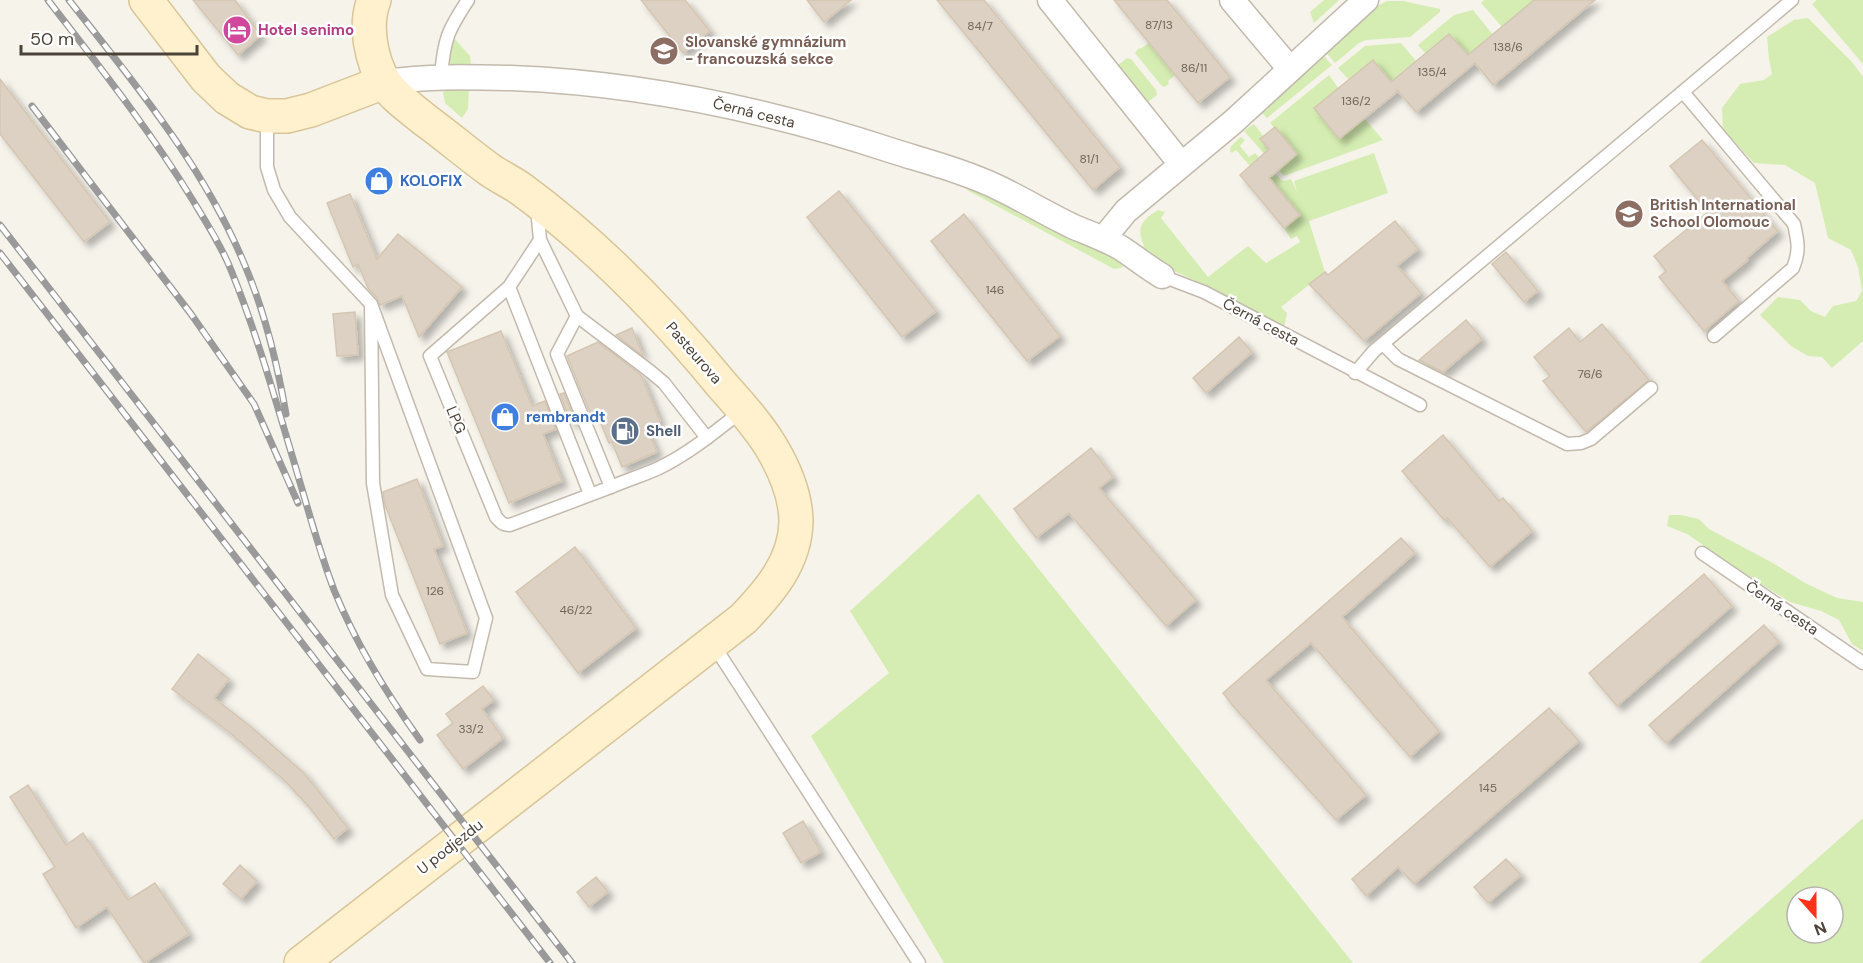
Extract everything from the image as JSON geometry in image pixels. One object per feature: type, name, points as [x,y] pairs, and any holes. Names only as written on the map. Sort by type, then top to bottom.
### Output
[{"type":"main road","points":[[146,0],[206,78],[222,94],[244,109],[267,116],[299,114],[384,82]]},
{"type":"main road","name":"Pasteurova","points":[[374,0],[370,36],[375,60],[384,82],[414,111],[536,201],[592,249],[666,321],[743,410],[769,444],[792,492],[796,522],[792,547],[782,572],[758,604],[743,619],[598,732]]},
{"type":"main road","name":"U podjezdu","points":[[301,963],[598,732]]},
{"type":"street","points":[[1050,0],[1181,164]]},
{"type":"street","points":[[1232,0],[1290,69]]},
{"type":"street","points":[[1103,240],[1126,211],[1215,137],[1366,0]]},
{"type":"street","name":"Černá cesta","points":[[384,82],[441,76],[550,80],[648,91],[696,99],[847,136],[973,177],[999,188],[1072,226],[1120,247],[1144,266],[1162,276]]},
{"type":"lane","points":[[441,76],[443,48],[450,28],[468,0]]},
{"type":"lane","points":[[1355,373],[1383,344],[1792,0]]},
{"type":"lane","points":[[1683,92],[1794,224],[1798,240],[1798,255],[1793,268],[1714,336]]},
{"type":"lane","points":[[267,116],[267,167],[274,190],[290,217],[371,304],[486,618],[473,672],[427,669],[392,595],[373,483],[371,304]]},
{"type":"lane","points":[[536,201],[540,240],[577,316],[657,377],[707,438]]},
{"type":"lane","name":"LPG","points":[[540,240],[509,287],[430,356],[496,517],[501,523],[510,525],[658,468],[707,438],[743,410]]},
{"type":"lane","name":"Černá cesta","points":[[1162,276],[1204,292],[1420,405]]},
{"type":"lane","points":[[509,287],[590,495]]},
{"type":"lane","points":[[577,316],[557,354],[611,487]]},
{"type":"lane","points":[[1383,344],[1398,359],[1567,444],[1581,443],[1590,439],[1651,388]]},
{"type":"lane","name":"Černá cesta","points":[[1702,553],[1863,663]]},
{"type":"lane","points":[[712,643],[919,963]]},
{"type":"green space","points":[[1324,0],[1339,0],[1314,23],[1310,12]]},
{"type":"green space","points":[[1484,0],[1534,0],[1502,27],[1481,3]]},
{"type":"green space","points":[[1817,0],[1863,0],[1863,64],[1812,4]]},
{"type":"green space","points":[[1387,1],[1403,1],[1440,9],[1440,12],[1410,37],[1366,40],[1335,63],[1325,51],[1373,8]]},
{"type":"green space","points":[[1473,10],[1493,35],[1468,55],[1449,34],[1425,53],[1418,45],[1454,15]]},
{"type":"green space","points":[[1808,18],[1852,62],[1863,77],[1863,341],[1832,368],[1822,357],[1808,356],[1791,346],[1760,315],[1778,297],[1800,300],[1811,311],[1825,317],[1833,306],[1856,301],[1862,291],[1858,267],[1851,250],[1828,238],[1815,183],[1785,165],[1754,163],[1723,129],[1722,108],[1740,84],[1764,80],[1772,74],[1767,37],[1794,20]]},
{"type":"green space","points":[[453,37],[470,56],[471,66],[448,64]]},
{"type":"green space","points":[[1149,43],[1175,75],[1164,87],[1135,53]]},
{"type":"green space","points":[[1401,43],[1416,61],[1391,82],[1349,80],[1338,68],[1365,46]]},
{"type":"green space","points":[[1322,54],[1332,65],[1267,118],[1259,110]]},
{"type":"green space","points":[[1127,58],[1131,59],[1156,90],[1157,95],[1143,106],[1112,70]]},
{"type":"green space","points":[[1329,75],[1339,89],[1315,109],[1339,138],[1364,118],[1383,140],[1284,176],[1244,131],[1254,124],[1263,136],[1261,139],[1283,166],[1297,154],[1270,123]]},
{"type":"green space","points":[[450,88],[469,88],[468,109],[462,118],[445,103],[443,92]]},
{"type":"green space","points":[[1241,137],[1245,140],[1240,146],[1249,157],[1255,153],[1281,180],[1291,179],[1297,192],[1294,181],[1374,153],[1388,193],[1309,221],[1325,272],[1281,307],[1287,313],[1284,328],[1209,287],[1146,258],[1140,252],[1144,245],[1140,234],[1142,225],[1158,210],[1165,212],[1161,218],[1208,277],[1248,246],[1266,263],[1300,242],[1297,236],[1291,239],[1284,228],[1299,214],[1256,162],[1250,166],[1236,150],[1232,153],[1230,151],[1231,146]]},
{"type":"green space","points":[[974,181],[1127,262],[1121,268],[1114,269],[967,190]]},
{"type":"green space","points":[[978,494],[1353,963],[944,963],[811,736],[889,673],[850,611]]},
{"type":"green space","points":[[1669,515],[1699,519],[1709,529],[1805,583],[1837,598],[1863,602],[1863,651],[1852,644],[1839,620],[1821,611],[1790,602],[1756,581],[1687,534],[1667,526]]},
{"type":"green space","points":[[1863,818],[1863,963],[1699,963],[1785,887],[1785,945],[1845,945],[1845,885],[1787,885]]},
{"type":"building","name":"Hotel senimo","points":[[193,0],[235,0],[261,35],[238,55]]},
{"type":"building","points":[[641,0],[685,0],[710,31],[683,53]]},
{"type":"building","points":[[807,0],[851,0],[824,22]]},
{"type":"building","points":[[937,0],[984,0],[1120,167],[1093,190]]},
{"type":"building","points":[[1114,0],[1167,0],[1230,77],[1198,103]]},
{"type":"building","points":[[1534,0],[1595,0],[1493,85],[1475,63],[1416,112],[1398,91],[1339,139],[1314,108],[1373,60],[1391,82],[1449,34],[1468,55]]},
{"type":"building","points":[[0,79],[110,222],[84,242],[0,134]]},
{"type":"building","points":[[1275,127],[1297,154],[1269,178],[1300,215],[1284,228],[1240,175],[1269,149],[1260,139]]},
{"type":"building","points":[[1702,140],[1778,231],[1722,281],[1739,301],[1704,331],[1659,277],[1666,271],[1654,256],[1708,212],[1670,166]]},
{"type":"building","points":[[839,191],[936,311],[902,337],[807,217]]},
{"type":"building","points":[[350,194],[377,259],[398,234],[462,287],[419,337],[402,296],[380,305],[368,288],[358,264],[353,267],[327,203]]},
{"type":"building","points":[[964,214],[1060,336],[1027,361],[931,241]]},
{"type":"building","points":[[1395,221],[1418,249],[1397,266],[1421,293],[1364,341],[1309,284],[1325,272],[1328,275]]},
{"type":"building","points":[[1506,252],[1538,291],[1524,302],[1492,264]]},
{"type":"building","points":[[355,312],[358,355],[337,356],[333,314]]},
{"type":"building","points":[[1466,320],[1482,339],[1443,372],[1419,360]]},
{"type":"building","points":[[1602,324],[1649,380],[1586,432],[1543,381],[1550,376],[1534,357],[1569,328],[1580,342]]},
{"type":"building","points":[[632,328],[643,356],[616,335]]},
{"type":"building","name":"rembrandt","points":[[501,331],[532,406],[545,401],[556,429],[543,434],[562,481],[509,503],[447,352]]},
{"type":"building","points":[[1239,337],[1252,352],[1206,393],[1193,378]]},
{"type":"building","points":[[598,342],[641,375],[660,421],[646,427],[657,452],[622,467],[596,412],[591,415],[567,356]]},
{"type":"building","points":[[564,393],[575,421],[571,423],[560,394]]},
{"type":"building","points":[[1443,435],[1499,501],[1503,498],[1532,531],[1490,567],[1447,518],[1444,520],[1402,471]]},
{"type":"building","points":[[1091,448],[1113,477],[1099,488],[1196,600],[1166,626],[1069,513],[1036,538],[1014,509]]},
{"type":"building","points":[[417,479],[443,546],[434,549],[467,633],[440,644],[385,505],[383,492]]},
{"type":"building","points":[[1401,538],[1415,553],[1342,617],[1439,731],[1410,757],[1311,643],[1266,680],[1366,795],[1336,820],[1223,693]]},
{"type":"building","points":[[575,547],[636,628],[578,673],[516,592]]},
{"type":"building","points":[[1704,574],[1732,606],[1617,706],[1589,673]]},
{"type":"building","points":[[1764,625],[1779,642],[1666,743],[1649,725]]},
{"type":"building","points":[[198,654],[229,679],[214,698],[304,773],[348,828],[334,839],[285,781],[229,732],[172,689]]},
{"type":"building","points":[[483,686],[494,700],[482,709],[503,738],[463,769],[437,735],[453,723],[446,714]]},
{"type":"building","points":[[1549,708],[1579,741],[1414,884],[1398,867],[1366,896],[1352,879]]},
{"type":"building","points":[[28,785],[66,845],[83,833],[128,900],[155,883],[189,934],[144,963],[107,907],[76,928],[43,874],[55,867],[10,797]]},
{"type":"building","points":[[803,821],[821,852],[801,863],[783,833]]},
{"type":"building","points":[[1506,859],[1521,875],[1488,903],[1474,887]]},
{"type":"building","points":[[240,865],[257,881],[241,899],[223,884]]},
{"type":"building","points":[[596,877],[608,892],[589,907],[577,892]]},
{"type":"railway","points":[[48,0],[158,148],[192,199],[223,252],[256,337],[334,590],[372,668],[420,740]]},
{"type":"railway","points":[[69,0],[170,132],[193,167],[234,240],[262,311],[286,414]]},
{"type":"railway","points":[[32,106],[191,314],[254,404],[298,503]]},
{"type":"railway","points":[[0,225],[572,963]]},
{"type":"railway","points":[[0,253],[550,963]]},
{"type":"place","name":"Hotel senimo","points":[[237,30]]},
{"type":"place","name":"Slovanské gymnázium - francouzská sekce","points":[[664,51]]},
{"type":"place","name":"KOLOFIX","points":[[379,181]]},
{"type":"place","name":"British International School Olomouc","points":[[1629,214]]},
{"type":"place","name":"rembrandt","points":[[505,417]]},
{"type":"place","name":"Shell","points":[[625,431]]}]
